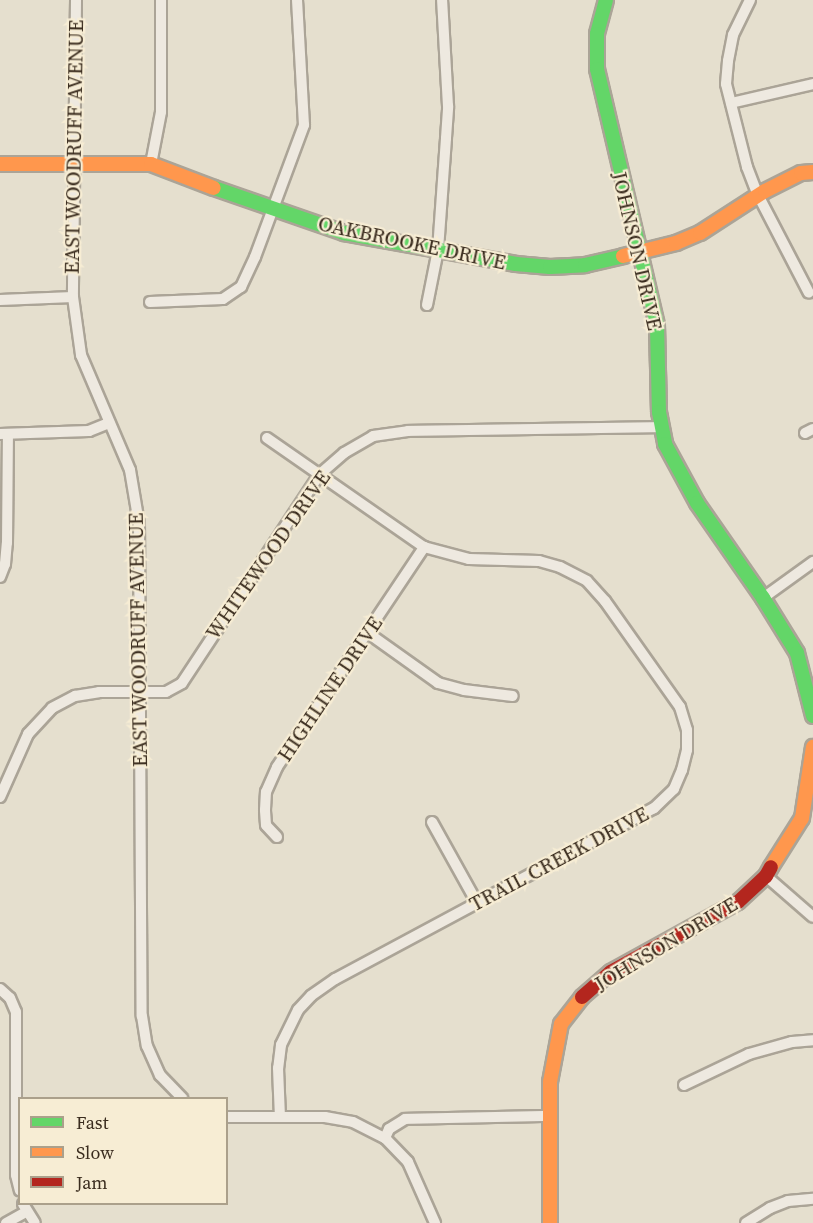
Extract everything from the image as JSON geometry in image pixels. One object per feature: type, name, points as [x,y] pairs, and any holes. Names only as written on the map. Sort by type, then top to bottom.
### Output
[{"type":"street","name":"EAST WOODRUFF AVENUE","points":[[76,0],[73,297],[81,355],[130,470],[139,523],[142,1016],[147,1046],[160,1075],[181,1097]]},
{"type":"street","points":[[151,164],[161,112],[161,0]]},
{"type":"street","points":[[150,302],[223,299],[241,286],[273,210],[304,125],[297,0]]},
{"type":"street","points":[[427,305],[438,250],[448,106],[442,0]]},
{"type":"street","name":"JOHNSON DRIVE","points":[[606,0],[597,34],[597,69],[657,325],[657,365],[665,444],[697,503],[763,598],[797,653],[805,676],[813,716]]},
{"type":"street","points":[[750,0],[733,35],[726,84],[747,167],[758,195],[809,293]]},
{"type":"street","points":[[731,103],[813,84]]},
{"type":"street","name":"OAKBROOKE DRIVE","points":[[0,164],[151,164],[273,210],[344,233],[516,264],[550,267],[585,265],[638,250],[676,243],[700,233],[758,195],[801,173],[813,172]]},
{"type":"street","points":[[0,300],[73,297]]},
{"type":"street","points":[[0,577],[5,564],[7,543],[4,434],[88,431],[109,423]]},
{"type":"street","name":"WHITEWOOD DRIVE","points":[[0,797],[28,734],[52,708],[75,696],[99,692],[166,692],[182,683],[320,474],[344,453],[373,436],[408,431],[662,427]]},
{"type":"street","name":"TRAIL CREEK DRIVE","points":[[267,438],[424,547],[469,560],[539,561],[561,567],[587,580],[605,601],[680,707],[687,729],[687,750],[682,770],[674,789],[654,808],[334,979],[298,1010],[281,1045],[278,1068],[280,1118]]},
{"type":"street","name":"HIGHLINE DRIVE","points":[[277,837],[266,825],[265,810],[266,792],[277,767],[424,547]]},
{"type":"street","points":[[763,598],[813,562]]},
{"type":"street","points":[[368,633],[438,683],[464,690],[513,696]]},
{"type":"street","name":"JOHNSON DRIVE","points":[[550,1223],[550,1082],[561,1024],[583,996],[611,972],[724,911],[766,876],[802,819],[812,774],[813,747]]},
{"type":"street","points":[[432,822],[477,903]]},
{"type":"street","points":[[766,876],[813,917]]},
{"type":"street","points":[[0,989],[10,998],[16,1012],[16,1175],[18,1183]]},
{"type":"street","points":[[684,1085],[749,1054],[792,1042],[813,1040]]},
{"type":"street","points":[[385,1138],[389,1129],[405,1119],[550,1116]]},
{"type":"street","points":[[228,1117],[324,1117],[353,1122],[385,1138],[408,1162],[435,1223]]},
{"type":"street","points":[[746,1223],[770,1208],[788,1201],[813,1199]]},
{"type":"street","points":[[6,1223],[25,1208],[35,1223]]},
{"type":"traffic: fast","points":[[606,0],[597,34],[597,69],[657,325],[659,412],[665,444],[697,503],[763,598],[797,653],[813,716]]},
{"type":"traffic: fast","points":[[214,188],[344,233],[516,264],[550,267],[585,265],[623,256]]},
{"type":"traffic: slow","points":[[0,164],[151,164],[214,188]]},
{"type":"traffic: slow","points":[[623,256],[676,243],[700,233],[765,191],[801,173],[813,172]]},
{"type":"traffic: slow","points":[[771,867],[802,818],[813,747]]},
{"type":"traffic: slow","points":[[550,1223],[550,1082],[561,1024],[582,997]]},
{"type":"traffic: jam","points":[[582,997],[611,972],[738,902],[766,876],[771,867]]}]
